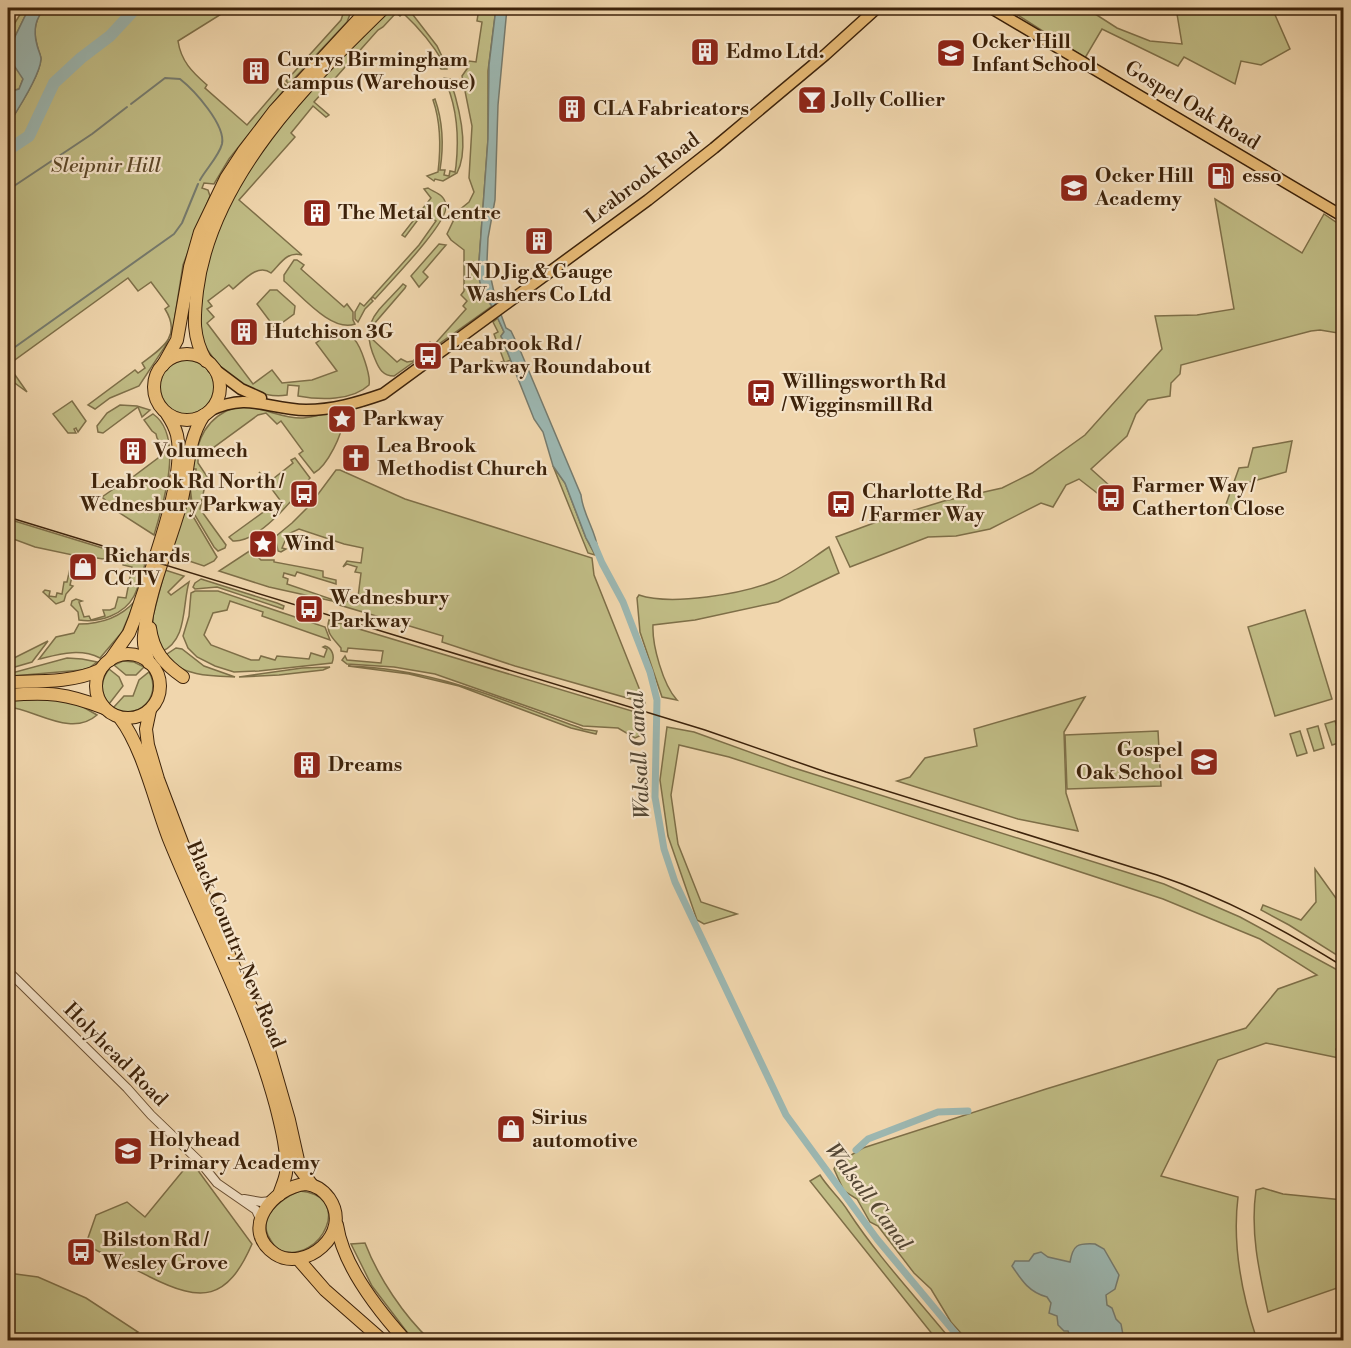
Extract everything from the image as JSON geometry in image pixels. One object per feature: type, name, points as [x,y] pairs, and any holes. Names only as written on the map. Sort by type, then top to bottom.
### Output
[{"type":"highway","points":[[106,710],[100,702],[96,682],[105,664],[129,633],[170,505],[177,465],[178,443],[173,424],[161,407],[154,391],[156,377],[177,340],[190,267],[200,232],[226,178],[249,143],[275,110],[369,8]]},
{"type":"highway","points":[[8,695],[47,692],[62,694],[106,710],[120,718],[134,718],[150,710],[159,695],[160,686],[156,662],[145,650],[144,638],[148,612],[182,497],[192,441],[197,426],[215,404],[219,392],[219,380],[199,349],[195,334],[196,298],[201,265],[216,221],[228,195],[256,152],[298,98],[384,8]]},
{"type":"highway","points":[[163,364],[176,356],[187,354],[197,356],[210,364]]},
{"type":"highway","points":[[167,414],[185,420],[207,413]]},
{"type":"highway","points":[[8,682],[71,679],[89,675],[123,655],[132,655],[156,662],[183,677]]},
{"type":"highway","name":"Black Country New Road","points":[[150,710],[146,729],[158,779],[186,853],[268,1047],[290,1120],[297,1160],[304,1177],[312,1185]]},
{"type":"highway","name":"Black Country New Road","points":[[120,718],[136,744],[170,840],[260,1054],[280,1122],[285,1157],[286,1172],[275,1197]]},
{"type":"highway","points":[[337,1224],[328,1241],[309,1255],[298,1259],[277,1255],[266,1245],[263,1240],[261,1221],[264,1208],[291,1186],[312,1185],[326,1194],[335,1209],[339,1238],[355,1272],[372,1300],[405,1341]]},
{"type":"highway","points":[[298,1259],[332,1297],[382,1341]]},
{"type":"main road","name":"Leabrook Road","points":[[402,381],[506,302],[648,200],[825,55],[877,8]]},
{"type":"main road","name":"Gospel Oak Road","points":[[991,8],[1344,217]]},
{"type":"main road","points":[[210,364],[237,386],[252,394],[264,399],[292,404],[346,400],[402,381]]},
{"type":"main road","points":[[207,413],[223,405],[242,401],[305,410],[349,406],[383,394],[402,381]]},
{"type":"street","name":"Holyhead Road","points":[[8,971],[127,1088],[151,1115],[221,1179],[234,1195],[256,1210],[261,1221]]},
{"type":"street","points":[[234,1195],[261,1202],[275,1197]]},
{"type":"green space","points":[[24,8],[29,8],[8,51],[8,34]]},
{"type":"green space","name":"Sleipnir Hill","points":[[46,8],[231,8],[178,41],[188,66],[207,85],[205,88],[247,125],[283,83],[287,86],[229,159],[214,184],[204,183],[202,188],[208,190],[210,196],[183,265],[173,328],[166,345],[139,386],[110,398],[95,409],[88,405],[135,370],[138,373],[145,368],[142,363],[163,346],[170,334],[170,318],[165,309],[169,306],[151,282],[138,291],[128,278],[8,365],[8,125],[28,93],[40,66],[41,57],[35,35],[39,16]]},
{"type":"green space","points":[[345,8],[352,8],[347,22],[289,84],[286,81],[341,20]]},
{"type":"green space","points":[[390,8],[406,8],[410,11],[437,46],[447,69],[441,69],[439,66],[443,62],[434,48],[403,13],[400,16],[396,13],[378,30],[314,102],[329,115],[326,117],[313,106],[291,133],[295,137],[239,200],[302,255],[288,256],[271,273],[266,270],[256,271],[233,289],[229,285],[208,301],[212,306],[207,309],[214,317],[207,323],[253,384],[272,370],[282,383],[312,380],[337,371],[316,343],[330,333],[331,335],[349,336],[357,343],[367,368],[369,385],[354,394],[335,398],[298,396],[299,386],[288,385],[287,395],[260,393],[228,375],[210,354],[202,338],[200,323],[205,268],[215,235],[229,203],[247,172],[268,143],[362,34]]},
{"type":"green space","points":[[479,8],[496,8],[488,71],[488,139],[478,275],[484,296],[492,306],[394,376],[390,376],[382,371],[375,359],[370,346],[370,326],[379,310],[403,284],[405,288],[374,324],[372,330],[374,335],[371,338],[397,362],[401,359],[407,362],[413,361],[430,342],[434,345],[466,309],[463,306],[467,301],[461,295],[464,291],[464,250],[447,234],[458,211],[469,202],[474,192],[469,178],[472,126],[462,76],[469,66],[467,64],[469,61],[476,62],[482,22],[477,21]]},
{"type":"green space","points":[[1007,8],[1086,8],[1117,28],[1150,41],[1182,44],[1176,8],[1272,8],[1290,49],[1261,65],[1241,61],[1235,84],[1184,57],[1178,66],[1102,29],[1085,58]]},
{"type":"green space","points":[[13,65],[23,79],[19,89],[8,92],[8,67]]},
{"type":"green space","points":[[444,78],[450,79],[457,103],[462,128],[463,152],[457,173],[443,181],[435,179],[434,181],[427,176],[438,172],[439,163],[440,135],[433,100],[435,99],[442,134],[440,170],[445,170],[444,175],[449,176],[450,171],[455,172],[456,166],[455,115],[447,85],[442,87],[441,84]]},
{"type":"green space","points":[[428,188],[439,194],[445,202],[444,214],[438,226],[375,299],[373,297],[371,299],[373,301],[365,309],[358,322],[355,319],[355,312],[360,303],[364,306],[419,245],[436,221],[423,213],[405,237],[402,235],[431,198],[424,189]]},
{"type":"green space","points":[[1215,199],[1302,253],[1324,214],[1343,227],[1343,265],[1339,273],[1343,275],[1343,329],[1338,333],[1311,331],[1181,365],[1180,374],[1171,383],[1170,396],[1148,400],[1136,414],[1127,436],[1091,469],[1110,486],[1101,496],[1079,479],[1066,485],[1053,507],[1041,503],[990,529],[956,536],[928,537],[850,567],[836,537],[944,501],[1002,488],[1032,473],[1085,435],[1162,349],[1155,316],[1197,315],[1234,309]]},
{"type":"green space","points":[[439,244],[446,245],[423,272],[428,277],[419,287],[411,276]]},
{"type":"green space","points":[[294,260],[304,265],[301,269],[344,307],[347,304],[353,312],[355,324],[346,325],[327,318],[284,281],[284,275]]},
{"type":"green space","points":[[270,290],[277,290],[295,306],[294,314],[275,328],[257,304]]},
{"type":"green space","points":[[498,318],[504,332],[501,336],[511,360],[490,368],[487,361],[492,361],[494,365],[504,361],[494,334],[498,332],[493,322]]},
{"type":"green space","points":[[187,360],[197,362],[206,368],[212,377],[214,387],[212,397],[206,406],[197,412],[187,414],[177,412],[168,406],[162,397],[160,387],[162,377],[168,368],[177,362]]},
{"type":"green space","points":[[8,365],[27,392],[8,378]]},
{"type":"green space","points":[[72,401],[86,421],[78,432],[76,428],[74,429],[76,433],[68,433],[53,414]]},
{"type":"green space","points":[[120,405],[137,406],[150,410],[142,417],[138,407],[103,433],[98,432],[97,426],[107,413]]},
{"type":"green space","points":[[236,407],[253,408],[301,418],[333,414],[342,419],[342,425],[329,457],[314,473],[299,454],[303,451],[281,421],[277,424],[266,413],[258,415],[198,459],[198,463],[210,481],[205,485],[200,509],[226,545],[218,551],[193,512],[190,486],[192,473],[196,473],[196,469],[193,469],[197,448],[205,430],[217,417]]},
{"type":"green space","points":[[153,414],[163,424],[170,454],[166,489],[154,535],[118,512],[102,497],[166,452],[156,434],[144,420]]},
{"type":"green space","points":[[1292,441],[1286,472],[1246,483],[1236,510],[1225,507],[1239,468],[1248,467],[1253,448]]},
{"type":"green space","points":[[295,458],[310,478],[286,507],[265,527],[243,540],[233,541],[229,537],[280,500],[259,472],[269,482],[293,463],[291,460]]},
{"type":"green space","points":[[553,466],[565,483],[595,555],[588,553]]},
{"type":"green space","points":[[336,470],[405,499],[592,558],[594,575],[645,703],[515,666],[442,642],[443,636],[336,604],[334,602],[337,600],[352,602],[353,597],[358,597],[361,573],[355,572],[357,567],[347,564],[343,567],[347,561],[361,563],[363,548],[299,529],[288,534],[282,548],[286,549],[281,552],[278,551],[275,537],[310,505]]},
{"type":"green space","points":[[190,491],[191,513],[217,557],[204,566],[183,559],[184,554],[172,550]]},
{"type":"green space","points":[[8,519],[135,558],[138,562],[145,564],[130,603],[117,613],[103,619],[87,621],[79,620],[78,612],[71,605],[72,601],[76,599],[82,601],[79,602],[84,617],[89,616],[91,620],[105,616],[103,610],[115,608],[118,597],[126,598],[132,567],[123,565],[123,562],[77,555],[70,585],[73,586],[66,594],[64,601],[56,604],[43,592],[50,591],[49,596],[56,597],[57,593],[62,594],[73,555],[35,547],[8,537]]},
{"type":"green space","points":[[829,547],[839,573],[778,602],[695,620],[653,625],[659,664],[667,685],[677,700],[662,697],[640,632],[637,598],[639,595],[653,598],[688,599],[761,586],[796,570]]},
{"type":"green space","points":[[251,550],[261,560],[274,560],[274,562],[323,571],[323,577],[336,580],[336,584],[297,572],[295,576],[284,573],[283,577],[288,579],[287,584],[332,601],[269,587],[219,571]]},
{"type":"green space","points":[[165,570],[184,576],[168,592],[171,595],[189,582],[180,631],[170,647],[161,652],[153,627],[153,616]]},
{"type":"green space","points":[[201,579],[277,603],[284,606],[283,609],[217,587],[195,589],[193,587],[195,583]]},
{"type":"green space","points":[[218,591],[325,627],[330,640],[262,616],[263,612],[230,601],[227,610],[213,613],[204,635],[211,645],[251,660],[259,660],[261,656],[275,660],[277,656],[309,659],[311,653],[324,657],[327,649],[323,647],[325,646],[332,653],[332,663],[234,672],[197,657],[188,648],[183,636],[189,616],[191,593]]},
{"type":"green space","points":[[135,601],[122,632],[100,658],[77,653],[39,659],[56,637],[74,633],[79,624],[95,623],[116,616]]},
{"type":"green space","points":[[1305,610],[1332,699],[1275,716],[1248,627]]},
{"type":"green space","points":[[329,620],[642,714],[644,734],[635,738],[618,728],[583,726],[435,674],[394,667],[347,664],[342,660],[345,656],[347,660],[381,663],[383,651],[348,648],[347,652],[341,651],[329,632]]},
{"type":"green space","points":[[48,641],[32,662],[8,669],[8,661]]},
{"type":"green space","points":[[176,648],[182,649],[204,666],[235,677],[189,672],[165,658]]},
{"type":"green space","points":[[67,658],[97,662],[82,670],[13,676],[8,679],[8,674]]},
{"type":"green space","points":[[123,661],[134,662],[144,667],[136,675],[126,675],[114,665]]},
{"type":"green space","points":[[348,666],[379,668],[439,679],[583,729],[597,731],[596,734],[571,728],[459,686],[409,674]]},
{"type":"green space","points":[[330,667],[323,670],[279,675],[239,677],[302,668]]},
{"type":"green space","points":[[109,669],[119,677],[123,686],[109,704],[102,687]]},
{"type":"green space","points":[[149,672],[153,690],[145,705],[131,712],[113,708],[124,696],[133,696],[139,680]]},
{"type":"green space","points":[[1085,697],[1064,732],[1066,793],[1078,831],[1018,819],[897,781],[910,777],[925,758],[977,746],[974,729]]},
{"type":"green space","points":[[50,699],[78,704],[97,715],[76,724],[8,707],[8,700]]},
{"type":"green space","points":[[1335,721],[1342,742],[1332,745],[1325,724]]},
{"type":"green space","points":[[1318,726],[1324,748],[1314,751],[1307,729]]},
{"type":"green space","points":[[667,727],[694,732],[791,767],[1164,884],[1240,917],[1343,973],[1343,1044],[1336,1049],[1339,1058],[1266,1043],[1218,1060],[1161,1176],[1238,1197],[1237,1251],[1247,1305],[1257,1340],[967,1340],[951,1322],[931,1289],[914,1273],[878,1226],[870,1222],[857,1199],[844,1191],[834,1169],[836,1164],[863,1148],[1246,1028],[1278,989],[1317,975],[1260,939],[1163,899],[729,757],[679,745],[671,795],[678,844],[701,902],[737,914],[704,924],[697,920],[668,836],[660,780]]},
{"type":"green space","points":[[1158,731],[1161,786],[1067,789],[1065,735]]},
{"type":"green space","points":[[1300,731],[1307,753],[1297,756],[1290,734]]},
{"type":"green space","points":[[1315,869],[1343,908],[1343,959],[1261,910],[1263,905],[1301,920],[1316,902]]},
{"type":"green space","points":[[191,1161],[252,1244],[233,1277],[211,1292],[184,1291],[168,1285],[92,1248],[91,1240],[88,1238],[96,1215],[127,1202],[145,1217]]},
{"type":"green space","points":[[820,1175],[885,1261],[951,1340],[937,1340],[810,1181]]},
{"type":"green space","points":[[1263,1188],[1283,1194],[1343,1200],[1343,1286],[1268,1312],[1259,1266],[1254,1221],[1256,1190]]},
{"type":"green space","points":[[299,1191],[316,1195],[325,1204],[329,1215],[326,1227],[309,1247],[296,1252],[280,1250],[276,1248],[266,1231],[268,1216],[278,1204]]},
{"type":"green space","points":[[365,1243],[393,1295],[411,1320],[430,1340],[413,1340],[372,1286],[351,1244]]},
{"type":"green space","points":[[8,1273],[38,1277],[86,1298],[138,1332],[125,1340],[8,1340]]},
{"type":"water","points":[[29,8],[46,8],[37,20],[35,30],[41,59],[40,66],[8,125],[8,92],[19,89],[23,79],[15,67],[8,67],[8,51]]},
{"type":"water","points":[[496,8],[507,8],[498,105],[495,200],[488,238],[487,261],[496,301],[506,328],[511,331],[520,350],[581,495],[597,543],[598,550],[594,552],[586,538],[565,483],[553,466],[543,432],[534,419],[501,336],[504,332],[492,306],[484,297],[478,275],[488,139],[489,65]]},
{"type":"water","points":[[1095,1244],[1104,1249],[1119,1275],[1115,1289],[1106,1295],[1107,1305],[1112,1308],[1116,1319],[1121,1324],[1124,1340],[1076,1340],[1058,1325],[1057,1316],[1049,1313],[1051,1303],[1047,1297],[1031,1289],[1012,1266],[1015,1261],[1029,1261],[1034,1254],[1041,1252],[1048,1257],[1070,1262],[1077,1246]]},
{"type":"waterway","points":[[8,150],[29,136],[54,83],[110,36],[136,8]]},
{"type":"waterway","points":[[131,104],[165,78],[180,79],[193,91],[208,108],[222,136],[222,144],[218,153],[200,180]]},
{"type":"waterway","points":[[8,190],[92,134],[127,107]]},
{"type":"waterway","points":[[8,352],[174,234],[182,223],[198,184]]},
{"type":"waterway","name":"Walsall Canal","points":[[594,544],[623,602],[650,672],[657,700],[655,797],[664,849],[675,882],[786,1115],[877,1239],[961,1340]]},
{"type":"waterway","points":[[856,1150],[868,1139],[938,1112],[968,1111]]},
{"type":"tram line","points":[[8,517],[705,730],[826,772],[1157,875],[1253,915],[1344,967]]},
{"type":"place","name":"Edmo Ltd.","points":[[705,52]]},
{"type":"place","name":"Ocker Hill Infant School","points":[[951,53]]},
{"type":"place","name":"Currys Birmingham Campus (Warehouse)","points":[[256,71]]},
{"type":"place","name":"Jolly Collier","points":[[812,100]]},
{"type":"place","name":"CLA Fabricators","points":[[572,109]]},
{"type":"place","name":"esso","points":[[1221,176]]},
{"type":"place","name":"Ocker Hill Academy","points":[[1074,188]]},
{"type":"place","name":"The Metal Centre","points":[[317,213]]},
{"type":"place","name":"N D Jig & Gauge Washers Co Ltd","points":[[539,241]]},
{"type":"place","name":"Hutchison 3G","points":[[244,332]]},
{"type":"place","name":"Leabrook Rd / Parkway Roundabout","points":[[428,356]]},
{"type":"place","name":"Willingsworth Rd / Wigginsmill Rd","points":[[761,393]]},
{"type":"place","name":"Parkway","points":[[342,419]]},
{"type":"place","name":"Volumech","points":[[133,451]]},
{"type":"place","name":"Lea Brook Methodist Church","points":[[356,458]]},
{"type":"place","name":"Leabrook Rd North / Wednesbury Parkway","points":[[304,494]]},
{"type":"place","name":"Farmer Way / Catherton Close","points":[[1111,498]]},
{"type":"place","name":"Charlotte Rd / Farmer Way","points":[[841,504]]},
{"type":"place","name":"Wind","points":[[263,544]]},
{"type":"place","name":"Richards CCTV","points":[[83,567]]},
{"type":"place","name":"Wednesbury Parkway","points":[[309,609]]},
{"type":"place","name":"Gospel Oak School","points":[[1204,762]]},
{"type":"place","name":"Dreams","points":[[307,765]]},
{"type":"place","name":"Sirius automotive","points":[[511,1129]]},
{"type":"place","name":"Holyhead Primary Academy","points":[[128,1151]]},
{"type":"place","name":"Bilston Rd / Wesley Grove","points":[[81,1252]]}]
